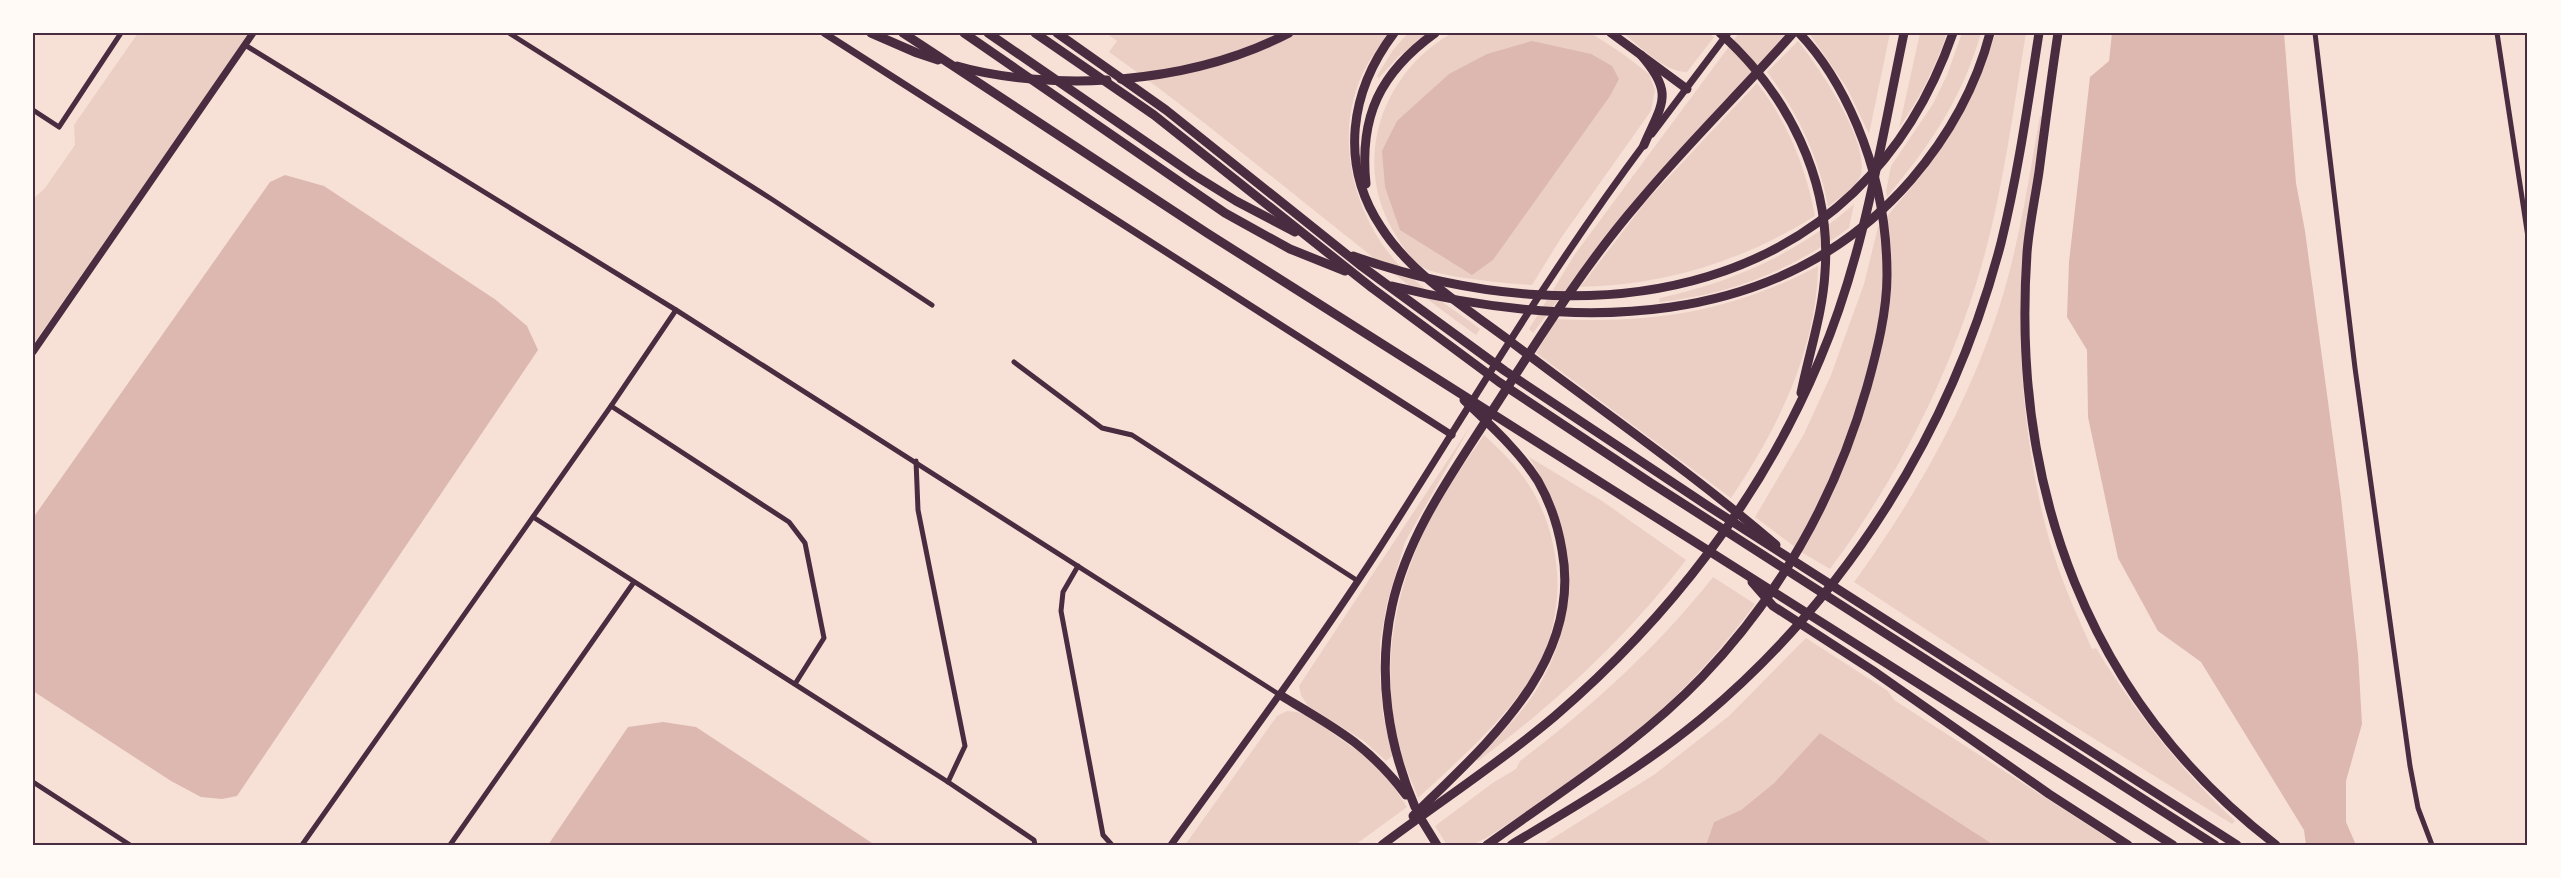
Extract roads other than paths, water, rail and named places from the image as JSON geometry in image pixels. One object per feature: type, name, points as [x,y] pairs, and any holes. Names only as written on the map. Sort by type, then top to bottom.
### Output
[{"type":"highway","points":[[871,33],[917,53],[962,67],[1006,75],[1071,80],[1103,80],[1171,73],[1236,56],[1290,33]]},
{"type":"highway","points":[[903,33],[1197,227],[2173,845]]},
{"type":"highway","points":[[964,33],[1212,205],[1290,249],[1340,270],[1392,286],[1497,307],[1547,312],[1597,313],[1653,310],[1715,300],[1788,274],[1833,249],[1891,201],[1932,154],[1960,109],[1990,33]]},
{"type":"highway","points":[[988,33],[1220,192],[1269,220],[1315,242],[1397,270],[1486,289],[1596,296],[1658,290],[1711,277],[1773,250],[1811,227],[1859,187],[1898,141],[1931,86],[1953,33]]},
{"type":"highway","points":[[1035,33],[1154,115],[1372,288],[1467,359],[1660,489],[2215,845]]},
{"type":"highway","points":[[1057,33],[1166,110],[1353,260],[1537,393],[1803,568],[2236,845]]},
{"type":"highway","points":[[1394,33],[1380,51],[1359,103],[1354,132],[1354,158],[1369,204],[1380,226],[1396,248],[1417,268],[1542,366],[1727,502],[1803,568]]},
{"type":"highway","points":[[1369,204],[1363,155],[1371,110],[1397,67],[1435,33]]},
{"type":"highway","points":[[1611,33],[1686,89]]},
{"type":"highway","points":[[1720,33],[1750,62],[1781,103],[1802,146],[1819,197],[1824,228],[1825,272],[1820,309],[1797,409]]},
{"type":"highway","points":[[1415,807],[1402,774],[1392,738],[1386,697],[1386,651],[1392,607],[1398,584],[1419,530],[1476,436],[1588,266],[1639,202],[1793,33]]},
{"type":"highway","points":[[1488,844],[1625,747],[1684,695],[1720,657],[1780,580],[1803,542],[1825,499],[1862,404],[1872,368],[1885,300],[1885,233],[1873,166],[1850,110],[1822,62],[1799,33]]},
{"type":"highway","points":[[1385,842],[1553,717],[1614,663],[1663,611],[1719,538],[1770,460],[1821,359],[1857,249],[1904,33]]},
{"type":"highway","points":[[1511,845],[1640,764],[1701,718],[1750,674],[1824,594],[1881,518],[1930,432],[1976,324],[2009,207],[2038,33]]},
{"type":"highway","points":[[2058,33],[2027,251],[2025,304],[2030,407],[2043,485],[2062,550],[2083,607],[2113,663],[2143,709],[2182,759],[2224,803],[2276,845]]},
{"type":"highway","points":[[1641,55],[1657,73],[1662,85],[1662,98],[1644,145]]},
{"type":"highway","points":[[1385,842],[1455,773],[1505,720],[1531,688],[1551,650],[1562,615],[1565,571],[1556,522],[1537,481],[1506,443],[1449,386]]},
{"type":"highway","points":[[1745,573],[1773,606],[1872,670],[2049,794],[2128,845]]},
{"type":"highway","points":[[1280,694],[1362,746],[1385,769],[1415,807],[1437,845]]},
{"type":"street","points":[[33,110],[59,127],[121,33]]},
{"type":"street","points":[[33,352],[253,33]]},
{"type":"street","points":[[509,33],[773,200],[932,305]]},
{"type":"street","points":[[824,33],[1452,435]]},
{"type":"street","points":[[1171,845],[1358,581],[1565,254],[1728,33]]},
{"type":"street","points":[[2315,33],[2355,368],[2410,766],[2418,808],[2432,845]]},
{"type":"street","points":[[2497,33],[2528,237]]},
{"type":"street","points":[[245,45],[676,310],[1280,694]]},
{"type":"street","points":[[302,845],[676,310]]},
{"type":"street","points":[[1014,362],[1102,428],[1132,435],[1358,581]]},
{"type":"street","points":[[611,406],[789,522],[805,543],[824,638],[795,684]]},
{"type":"street","points":[[916,461],[918,510],[965,746],[948,782]]},
{"type":"street","points":[[533,517],[948,782],[1034,840],[1035,845]]},
{"type":"street","points":[[1078,566],[1063,592],[1061,611],[1103,835],[1112,845]]},
{"type":"street","points":[[450,845],[634,582]]},
{"type":"street","points":[[33,782],[130,845]]}]
